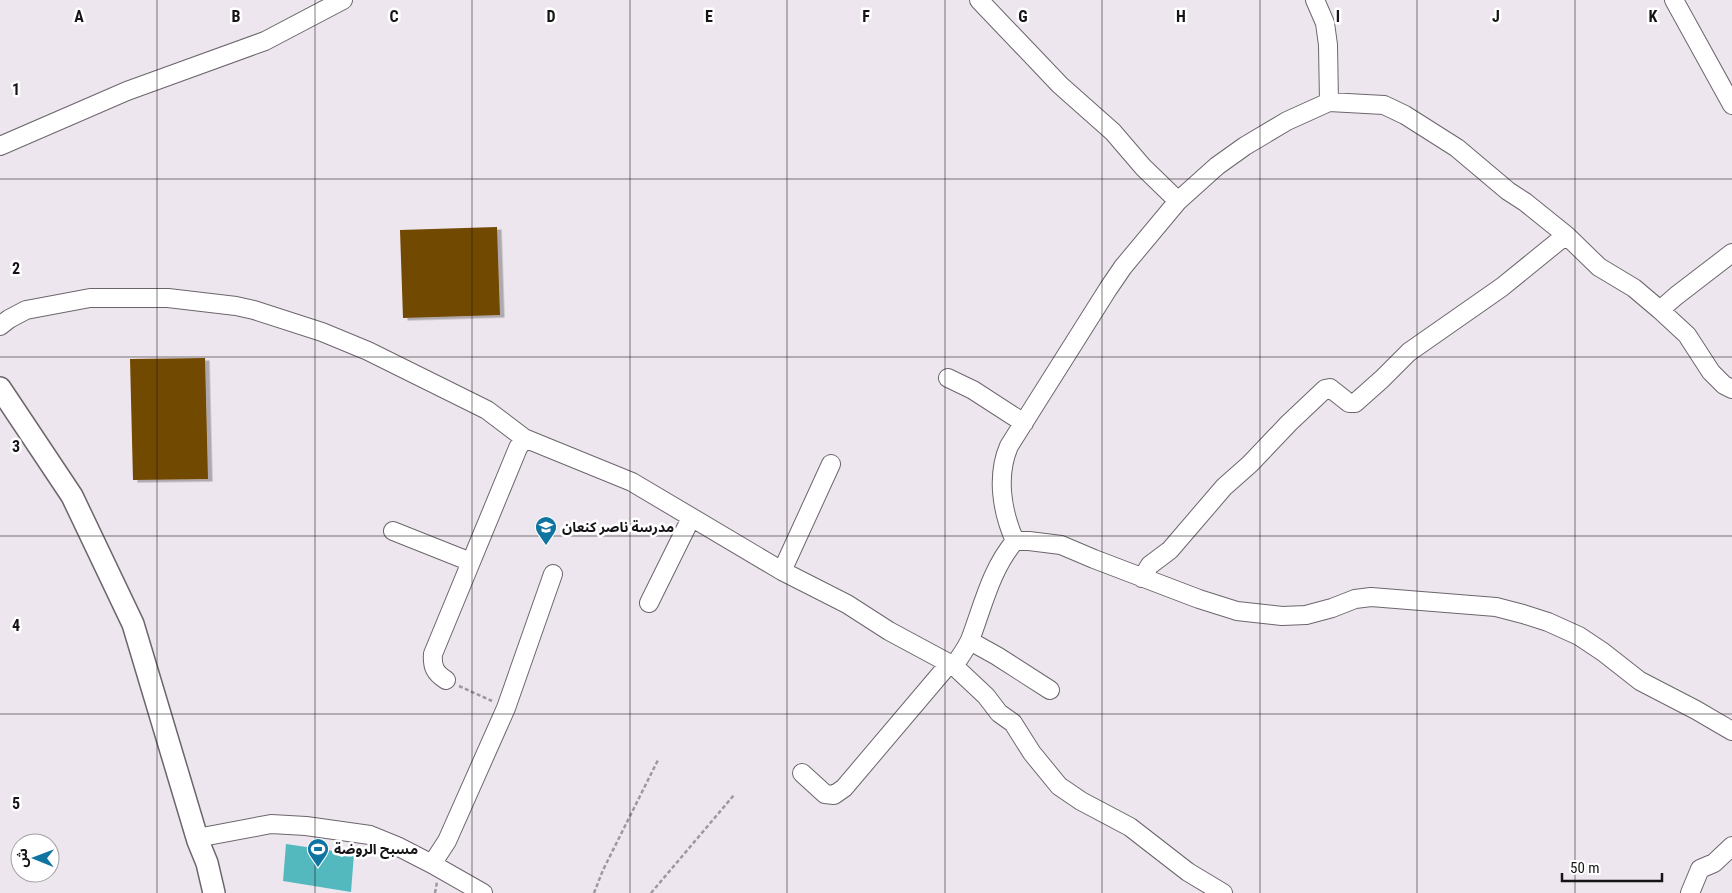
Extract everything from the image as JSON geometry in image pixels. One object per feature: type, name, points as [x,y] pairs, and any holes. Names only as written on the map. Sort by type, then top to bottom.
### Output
[{"type":"main road","points":[[0,388],[72,496],[133,624],[207,863],[214,893]]},
{"type":"main road","points":[[198,839],[198,865],[205,893]]},
{"type":"street","points":[[0,146],[127,91],[265,41],[343,0]]},
{"type":"street","points":[[979,0],[1060,85],[1113,132],[1143,167],[1178,201]]},
{"type":"street","points":[[1315,0],[1325,23],[1328,45],[1329,102]]},
{"type":"street","points":[[1674,0],[1732,105]]},
{"type":"street","points":[[1015,541],[1009,527],[1004,500],[1003,460],[1009,446],[1113,281],[1178,201],[1217,166],[1245,146],[1287,121],[1329,102],[1384,105],[1405,115],[1457,148],[1508,191],[1525,202],[1566,235],[1600,267],[1634,288],[1660,310],[1687,335],[1711,372],[1724,385],[1732,389]]},
{"type":"street","points":[[1142,578],[1150,565],[1170,550],[1224,487],[1250,464],[1325,389],[1330,388],[1349,403],[1355,403],[1408,352],[1502,287],[1566,235]]},
{"type":"street","points":[[1660,310],[1732,253]]},
{"type":"street","points":[[0,311],[26,310],[90,298],[168,298],[236,306],[322,332],[368,351],[487,410],[524,438],[632,482],[782,571],[847,604],[890,631],[951,665],[986,696],[1000,713],[1013,723],[1032,753],[1059,786],[1081,801],[1130,827],[1188,872],[1223,893]]},
{"type":"street","points":[[0,326],[26,310]]},
{"type":"street","points":[[948,378],[973,390],[1024,423]]},
{"type":"street","points":[[446,680],[436,674],[432,664],[433,654],[518,448],[524,438]]},
{"type":"street","points":[[782,571],[831,464]]},
{"type":"street","points":[[649,603],[691,518]]},
{"type":"street","points":[[393,531],[471,562]]},
{"type":"street","points":[[802,773],[825,794],[834,795],[844,788],[970,641],[996,569],[1015,541],[1029,540],[1061,545],[1142,578],[1238,612],[1282,616],[1306,615],[1371,597],[1496,607],[1524,614],[1579,636],[1640,681],[1732,731]]},
{"type":"street","points":[[432,864],[447,842],[506,708],[553,574]]},
{"type":"street","points":[[970,641],[1050,690]]},
{"type":"street","points":[[198,839],[271,824],[306,826],[370,835],[397,846],[483,893]]},
{"type":"street","points":[[1690,893],[1700,869],[1714,863],[1732,846]]},
{"type":"path","points":[[446,680],[506,708]]},
{"type":"path","points":[[594,893],[603,870],[658,760]]},
{"type":"path","points":[[651,893],[734,796]]},
{"type":"water","name":"مسبح الروضة","points":[[286,844],[354,854],[351,892],[283,881]]},
{"type":"building","points":[[497,227],[500,315],[403,318],[400,230]]},
{"type":"building","points":[[205,358],[208,479],[133,480],[130,359]]},
{"type":"place","name":"مدرسة ناصر كنعان","points":[[546,546]]},
{"type":"place","name":"مسبح الروضة","points":[[318,868]]}]
